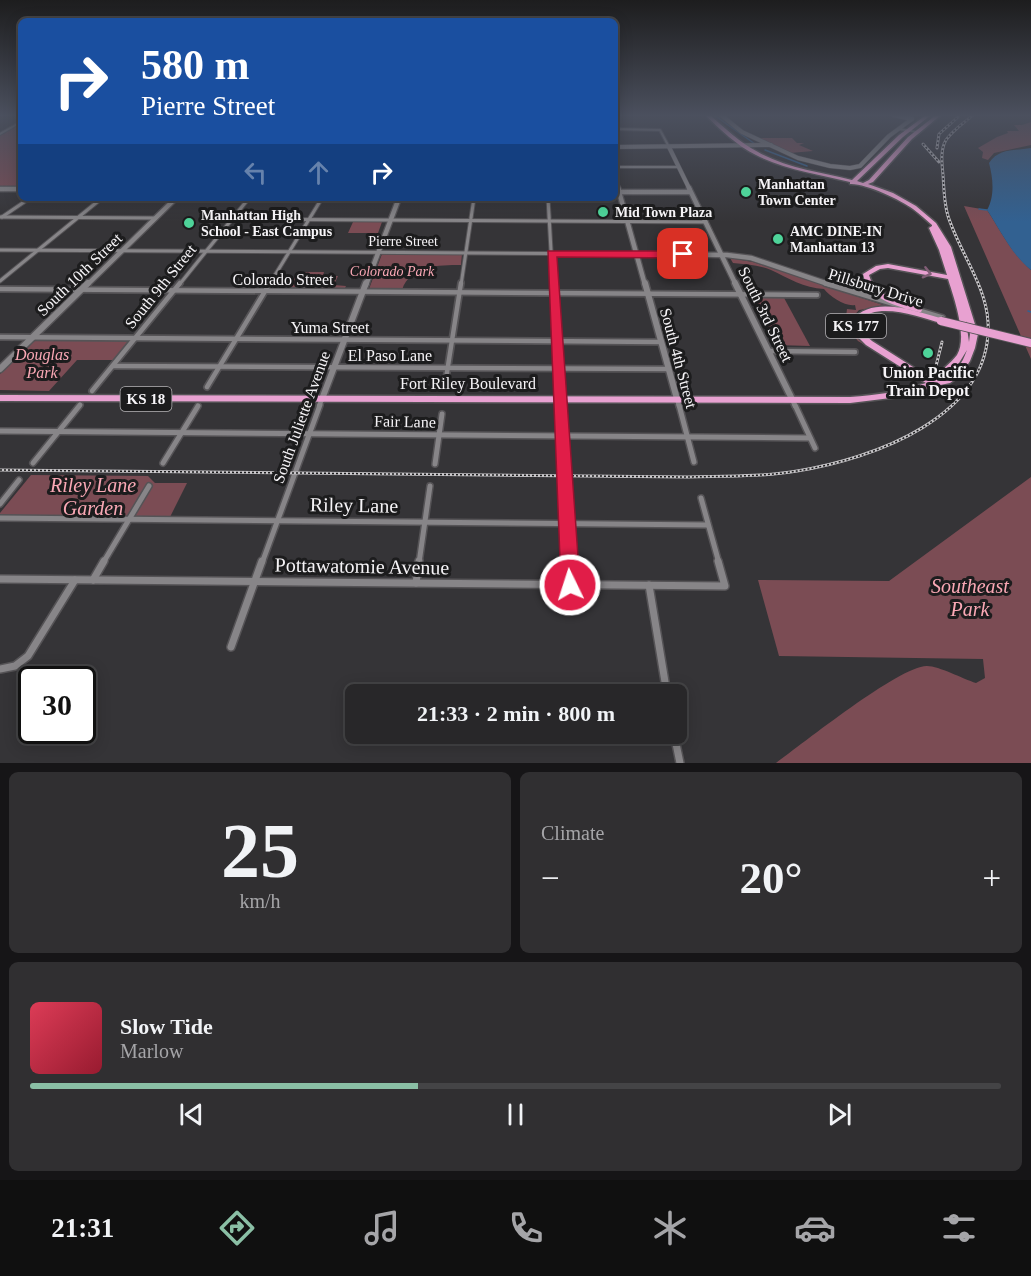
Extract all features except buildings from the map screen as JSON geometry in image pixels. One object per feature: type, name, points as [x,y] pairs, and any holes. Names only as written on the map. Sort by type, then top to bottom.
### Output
[{"type":"highway","points":[[748,151],[757,157],[780,165],[857,184],[871,181],[900,151]]},
{"type":"highway","points":[[751,151],[768,159],[857,184]]},
{"type":"highway","points":[[857,184],[867,169],[886,151]]},
{"type":"highway","points":[[813,171],[847,175],[867,169]]},
{"type":"highway","points":[[871,181],[880,190]]},
{"type":"highway","name":"Fort Riley Boulevard","points":[[857,184],[880,190],[910,206],[933,223],[946,240],[955,279]]},
{"type":"highway","name":"Fort Riley Boulevard","points":[[0,398],[882,398],[907,394],[933,383],[947,381],[960,371],[972,347],[974,334],[939,240],[926,222],[896,201],[857,184]]},
{"type":"highway","name":"KS 177","points":[[941,320],[897,303],[877,292],[869,285],[866,274],[878,267],[888,266],[955,279]]},
{"type":"highway","name":"KS 177","points":[[933,383],[869,343],[860,334],[856,320],[858,315],[869,310],[883,309],[941,320]]},
{"type":"highway","name":"Pillsbury Drive","points":[[941,320],[1031,341]]},
{"type":"street","name":"South 3rd Street","points":[[671,151],[815,448]]},
{"type":"street","points":[[785,151],[812,162],[855,168],[876,151]]},
{"type":"street","points":[[618,167],[678,167]]},
{"type":"street","points":[[0,189],[18,189]]},
{"type":"street","points":[[618,192],[690,192]]},
{"type":"street","name":"South 4th Street","points":[[618,195],[694,462]]},
{"type":"street","points":[[1,218],[26,201]]},
{"type":"street","points":[[0,281],[98,201]]},
{"type":"street","name":"South 10th Street","points":[[2,366],[173,201]]},
{"type":"street","name":"South 9th Street","points":[[92,391],[247,201]]},
{"type":"street","points":[[207,387],[320,201]]},
{"type":"street","name":"South Juliette Avenue","points":[[231,647],[398,201]]},
{"type":"street","points":[[445,385],[474,201]]},
{"type":"street","points":[[548,201],[570,585]]},
{"type":"street","points":[[1,218],[155,218]]},
{"type":"street","points":[[232,219],[706,222]]},
{"type":"street","name":"Pierre Street","points":[[0,250],[722,255],[751,258],[804,276]]},
{"type":"street","name":"Pillsbury Drive","points":[[804,276],[855,295],[941,320]]},
{"type":"street","name":"Colorado Street","points":[[0,289],[817,295]]},
{"type":"street","name":"Yuma Street","points":[[0,337],[661,342]]},
{"type":"street","points":[[769,351],[855,351]]},
{"type":"street","name":"El Paso Lane","points":[[113,366],[668,369]]},
{"type":"street","points":[[33,463],[80,405]]},
{"type":"street","points":[[163,463],[198,406]]},
{"type":"street","points":[[435,464],[442,414]]},
{"type":"street","name":"Fair Lane","points":[[0,431],[810,438]]},
{"type":"street","points":[[0,504],[19,480]]},
{"type":"street","points":[[93,580],[149,486]]},
{"type":"street","points":[[416,583],[430,486]]},
{"type":"street","points":[[701,498],[708,525]]},
{"type":"street","name":"Riley Lane","points":[[0,518],[708,525]]},
{"type":"street","name":"Pottawatomie Avenue","points":[[0,579],[725,586],[708,525]]},
{"type":"street","points":[[0,669],[15,666],[28,656],[75,580]]},
{"type":"street","points":[[649,585],[665,684]]},
{"type":"street","points":[[676,744],[680,763]]},
{"type":"green space","points":[[0,151],[18,151],[18,187],[0,186]]},
{"type":"green space","points":[[785,151],[813,151],[790,153]]},
{"type":"green space","points":[[981,151],[1005,151],[994,153],[988,160],[982,158]]},
{"type":"green space","points":[[964,206],[987,210],[1012,249],[1031,270],[1031,359]]},
{"type":"green space","points":[[353,222],[382,222],[378,233],[348,233]]},
{"type":"green space","name":"Colorado Park","points":[[382,254],[462,254],[461,265],[435,266],[418,271],[406,282],[402,290],[369,289]]},
{"type":"green space","points":[[730,258],[753,262],[886,306],[859,310],[851,319],[855,333],[907,370],[858,341],[845,325],[847,309],[856,310],[855,305],[838,301],[824,289],[803,285],[762,267],[733,263]]},
{"type":"green space","points":[[298,272],[324,272],[323,276],[338,276],[334,285],[346,286],[345,288],[287,287]]},
{"type":"green space","points":[[783,296],[810,346],[776,345],[751,297]]},
{"type":"green space","name":"Douglas Park","points":[[33,340],[129,341],[113,360],[77,360],[49,391],[0,390],[0,374]]},
{"type":"green space","name":"Riley Lane Garden","points":[[31,475],[148,476],[155,483],[187,483],[170,517],[0,516],[0,513]]},
{"type":"green space","name":"Southeast Park","points":[[1031,477],[1031,763],[776,763],[875,691],[914,669],[932,667],[976,683],[985,678],[983,659],[779,656],[758,580],[889,581]]},
{"type":"water","points":[[1031,151],[1031,270],[1012,250],[987,210],[992,187],[989,163],[1002,152]]},
{"type":"waterway","points":[[767,151],[807,166]]},
{"type":"waterway","points":[[979,209],[987,210]]},
{"type":"railway","points":[[929,151],[939,162]]},
{"type":"railway","points":[[0,470],[688,477],[783,473],[859,456],[892,444],[923,428],[950,408],[971,384],[984,355],[988,322],[986,308],[977,281],[948,216],[945,201],[943,151]]},
{"type":"railway","points":[[936,366],[942,342]]},
{"type":"place","name":"Manhattan Town Center","points":[[746,192]]},
{"type":"place","name":"Mid Town Plaza","points":[[603,212]]},
{"type":"place","name":"Manhattan High School - East Campus","points":[[189,223]]},
{"type":"place","name":"AMC DINE-IN Manhattan 13","points":[[778,239]]},
{"type":"place","name":"Union Pacific Train Depot","points":[[928,353]]},
{"type":"route","points":[[570,585],[551,254],[683,254]]}]
